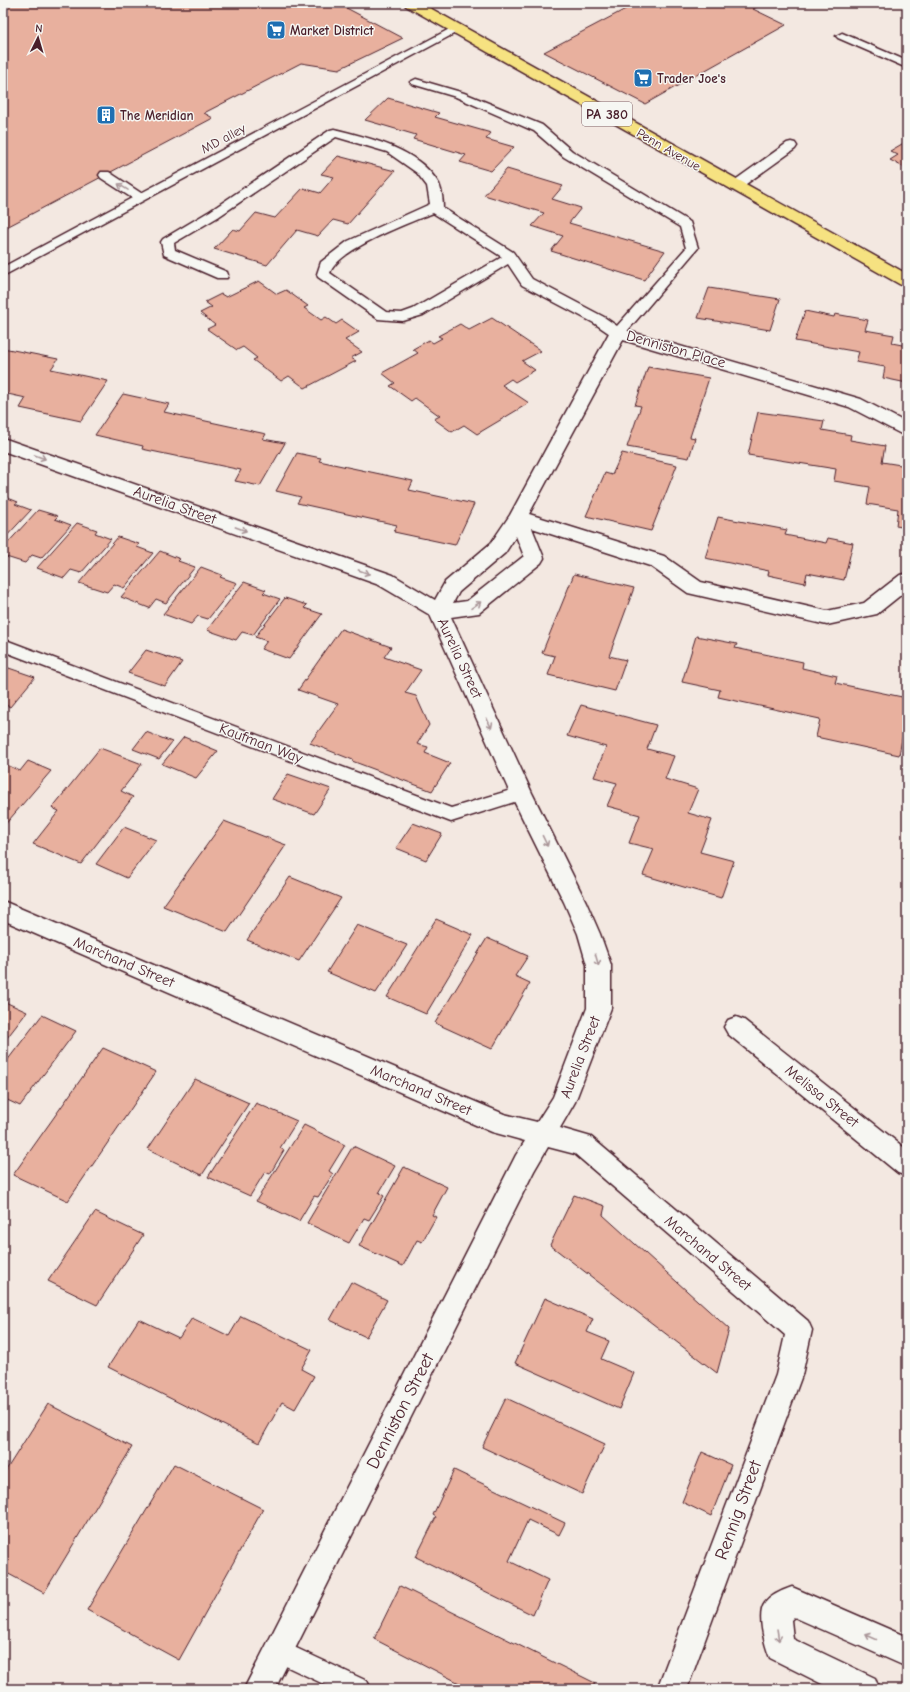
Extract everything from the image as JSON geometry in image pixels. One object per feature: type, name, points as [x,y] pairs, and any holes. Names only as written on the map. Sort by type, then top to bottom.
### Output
[{"type":"main road","name":"Penn Avenue","points":[[411,3],[735,186],[907,281]]},
{"type":"street","name":"Denniston Place","points":[[438,611],[452,587],[498,548],[518,517],[618,333],[855,403],[907,431]]},
{"type":"street","name":"Aurelia Street","points":[[3,444],[386,580],[438,611],[521,793],[578,909],[589,934],[599,965],[599,1008],[563,1102],[544,1135]]},
{"type":"street","points":[[518,517],[657,561],[695,588],[827,618],[870,609],[907,580]]},
{"type":"street","points":[[438,611],[472,608],[534,558],[518,517]]},
{"type":"street","name":"Marchand Street","points":[[3,910],[501,1124],[582,1145],[799,1330]]},
{"type":"street","name":"Melissa Street","points":[[736,1027],[907,1165]]},
{"type":"street","name":"Denniston Street","points":[[259,1689],[525,1163],[544,1135]]},
{"type":"street","name":"Rennig Street","points":[[672,1689],[789,1375],[799,1330]]},
{"type":"street","points":[[864,1689],[780,1648],[775,1613],[792,1601],[907,1652]]},
{"type":"lane","name":"MD alley","points":[[3,272],[456,28]]},
{"type":"lane","points":[[842,36],[907,65]]},
{"type":"lane","points":[[222,275],[169,252],[167,242],[214,214],[334,133],[392,149],[420,170],[433,185],[436,196],[437,210],[485,239],[510,258],[526,282],[618,333],[692,248],[686,225],[568,154],[538,128],[460,95],[416,82]]},
{"type":"lane","points":[[735,186],[790,146]]},
{"type":"lane","points":[[105,175],[141,198]]},
{"type":"lane","points":[[437,206],[352,244],[326,265],[323,274],[383,316],[403,317],[418,312],[510,258]]},
{"type":"lane","name":"Kaufman Way","points":[[3,645],[451,815],[521,793]]},
{"type":"lane","points":[[279,1651],[358,1689]]},
{"type":"building","name":"The Meridian","points":[[3,3],[337,3],[403,38],[339,69],[301,63],[204,113],[213,118],[3,229]]},
{"type":"building","name":"Trader Joe's","points":[[637,3],[764,3],[753,9],[786,25],[645,104],[544,52]]},
{"type":"building","points":[[388,98],[439,113],[435,117],[491,133],[486,139],[514,147],[491,171],[460,162],[466,155],[413,139],[416,135],[365,120]]},
{"type":"building","points":[[907,141],[907,169],[890,160],[898,155],[890,151]]},
{"type":"building","points":[[338,156],[395,171],[348,224],[333,220],[318,236],[297,230],[267,265],[214,249],[233,229],[240,231],[256,213],[275,218],[303,188],[320,193],[334,177],[321,174]]},
{"type":"building","points":[[507,169],[563,186],[552,199],[581,208],[569,223],[665,251],[644,280],[551,251],[563,236],[532,226],[544,213],[484,195]]},
{"type":"building","points":[[259,281],[277,294],[286,290],[308,306],[304,308],[321,320],[326,317],[336,324],[342,320],[359,332],[345,340],[362,352],[351,358],[356,361],[305,388],[289,376],[281,381],[253,360],[257,358],[243,347],[237,350],[207,329],[215,325],[200,313],[212,307],[205,302],[221,294],[226,297]]},
{"type":"building","points":[[709,288],[780,299],[770,330],[698,318]]},
{"type":"building","points":[[805,311],[834,317],[835,314],[868,320],[865,330],[894,335],[892,343],[907,346],[907,383],[883,378],[885,367],[856,362],[859,352],[795,341]]},
{"type":"building","points":[[492,318],[541,351],[522,361],[535,370],[515,382],[511,379],[502,385],[529,403],[477,434],[464,425],[452,432],[434,419],[440,416],[415,398],[411,401],[390,386],[395,383],[382,373],[418,353],[413,349],[429,340],[433,343],[442,338],[438,336],[460,324],[469,330]]},
{"type":"building","points":[[3,348],[58,359],[51,369],[108,381],[81,421],[20,408],[26,398],[3,393]]},
{"type":"building","points":[[648,367],[709,378],[690,437],[695,438],[689,458],[627,447],[641,406],[635,405]]},
{"type":"building","points":[[123,394],[169,404],[164,412],[266,434],[263,439],[285,443],[260,486],[235,481],[241,470],[142,449],[143,446],[95,435]]},
{"type":"building","points":[[758,412],[824,421],[822,430],[851,435],[850,440],[885,446],[882,462],[907,466],[907,528],[896,526],[898,509],[867,504],[870,487],[834,481],[836,469],[748,455]]},
{"type":"building","points":[[297,453],[321,458],[319,461],[413,481],[409,490],[474,504],[455,545],[394,532],[397,525],[297,503],[301,497],[276,491]]},
{"type":"building","points":[[622,453],[677,465],[651,531],[586,516],[605,473],[612,475]]},
{"type":"building","points":[[3,496],[18,502],[15,504],[31,510],[3,540]]},
{"type":"building","points":[[38,510],[58,516],[55,519],[71,525],[41,558],[32,555],[25,563],[3,556],[3,548]]},
{"type":"building","points":[[718,517],[787,530],[785,535],[826,543],[828,538],[853,543],[844,580],[807,573],[805,583],[768,575],[769,571],[705,558]]},
{"type":"building","points":[[77,523],[97,530],[95,533],[111,539],[81,573],[71,570],[64,578],[37,568]]},
{"type":"building","points":[[118,537],[139,544],[137,547],[153,553],[124,588],[114,584],[107,592],[79,583]]},
{"type":"building","points":[[160,551],[180,559],[178,561],[195,567],[166,603],[156,599],[149,608],[121,597]]},
{"type":"building","points":[[201,567],[222,575],[220,577],[237,583],[208,619],[198,616],[191,624],[163,614]]},
{"type":"building","points":[[574,574],[634,588],[609,656],[626,660],[615,691],[548,675],[555,656],[542,653]]},
{"type":"building","points":[[244,582],[266,590],[263,593],[280,599],[253,635],[242,632],[236,640],[207,630]]},
{"type":"building","points":[[285,598],[307,605],[304,608],[322,614],[289,659],[261,649],[267,641],[255,637]]},
{"type":"building","points":[[341,629],[391,647],[384,657],[421,670],[405,693],[416,696],[429,725],[417,744],[428,747],[425,753],[450,763],[432,791],[352,761],[353,760],[310,743],[338,704],[298,690]]},
{"type":"building","points":[[696,636],[737,644],[735,648],[803,662],[802,668],[837,676],[835,683],[907,698],[907,712],[899,755],[816,737],[820,719],[718,697],[720,690],[682,682]]},
{"type":"building","points":[[146,650],[182,662],[165,686],[128,673]]},
{"type":"building","points":[[3,666],[35,677],[10,707],[3,704]]},
{"type":"building","points":[[581,705],[656,725],[647,749],[674,756],[665,779],[698,789],[688,813],[712,820],[700,852],[734,861],[721,898],[643,875],[654,849],[629,843],[640,815],[607,806],[617,783],[594,777],[606,747],[567,736]]},
{"type":"building","points":[[146,732],[172,742],[159,759],[133,749]]},
{"type":"building","points":[[184,737],[218,751],[196,778],[162,764]]},
{"type":"building","points":[[100,748],[142,764],[121,791],[133,797],[81,864],[33,844],[59,811],[52,808]]},
{"type":"building","points":[[28,761],[51,771],[3,827],[3,763],[20,771]]},
{"type":"building","points":[[288,774],[331,789],[314,814],[272,799]]},
{"type":"building","points":[[224,821],[286,845],[227,932],[163,906]]},
{"type":"building","points":[[413,823],[442,834],[426,860],[396,848]]},
{"type":"building","points":[[124,827],[156,840],[127,878],[96,864]]},
{"type":"building","points":[[290,877],[341,898],[299,961],[247,940]]},
{"type":"building","points":[[436,919],[473,935],[426,1014],[387,997]]},
{"type":"building","points":[[357,925],[407,945],[376,993],[327,972]]},
{"type":"building","points":[[487,938],[528,956],[515,976],[530,983],[492,1049],[435,1023]]},
{"type":"building","points":[[3,1001],[27,1012],[3,1043]]},
{"type":"building","points":[[42,1015],[76,1031],[20,1106],[3,1098],[3,1066]]},
{"type":"building","points":[[103,1048],[156,1072],[68,1201],[13,1175]]},
{"type":"building","points":[[195,1079],[249,1103],[202,1175],[148,1149]]},
{"type":"building","points":[[256,1103],[297,1121],[280,1148],[284,1150],[270,1174],[265,1172],[250,1196],[208,1177]]},
{"type":"building","points":[[304,1125],[345,1145],[329,1171],[333,1174],[318,1197],[314,1196],[299,1221],[256,1201]]},
{"type":"building","points":[[353,1146],[395,1166],[379,1193],[384,1196],[369,1220],[364,1218],[349,1243],[307,1223]]},
{"type":"building","points":[[404,1167],[447,1187],[432,1215],[436,1217],[422,1242],[417,1240],[403,1266],[359,1246]]},
{"type":"building","points":[[574,1195],[605,1206],[603,1215],[729,1329],[717,1373],[550,1245]]},
{"type":"building","points":[[95,1212],[143,1235],[97,1305],[48,1281]]},
{"type":"building","points":[[351,1282],[387,1300],[366,1337],[330,1320]]},
{"type":"building","points":[[545,1298],[593,1319],[587,1332],[609,1341],[601,1359],[634,1373],[619,1409],[515,1363]]},
{"type":"building","points":[[241,1316],[312,1350],[301,1369],[314,1376],[295,1409],[282,1402],[259,1443],[108,1367],[139,1319],[179,1338],[192,1318],[229,1336]]},
{"type":"building","points":[[506,1398],[605,1444],[582,1494],[482,1447]]},
{"type":"building","points":[[48,1404],[132,1447],[44,1593],[3,1571],[3,1475]]},
{"type":"building","points":[[702,1452],[731,1465],[711,1516],[682,1502]]},
{"type":"building","points":[[174,1464],[263,1509],[179,1660],[87,1610]]},
{"type":"building","points":[[454,1470],[565,1523],[559,1535],[528,1520],[509,1561],[548,1580],[533,1615],[416,1557],[436,1517],[433,1515]]},
{"type":"building","points":[[400,1586],[595,1683],[592,1689],[471,1689],[374,1639]]},
{"type":"place","name":"Market District","points":[[276,30]]},
{"type":"place","name":"Trader Joe's","points":[[643,78]]},
{"type":"place","name":"The Meridian","points":[[106,115]]}]
